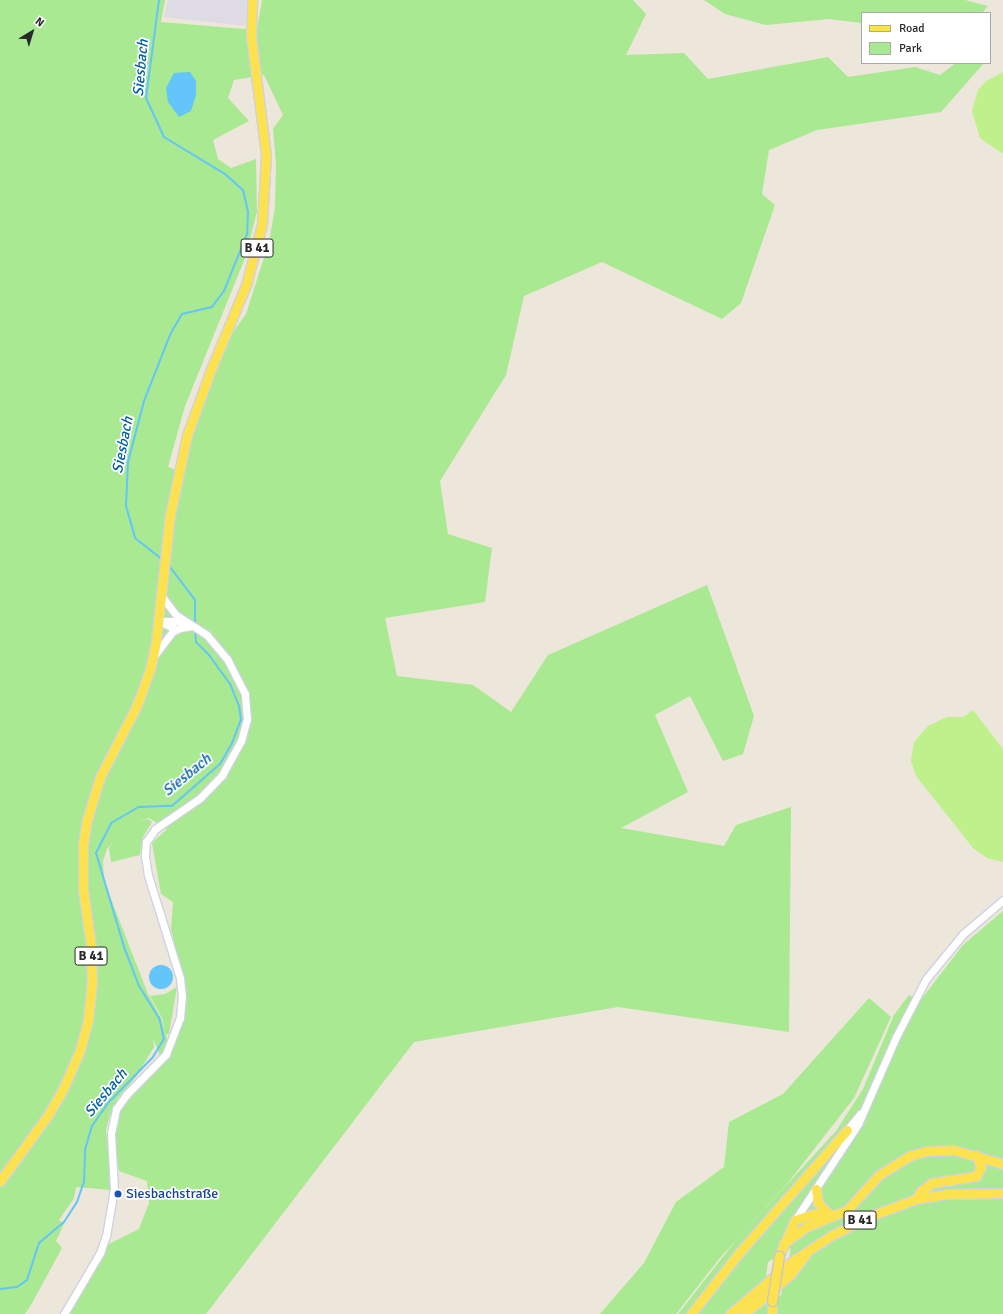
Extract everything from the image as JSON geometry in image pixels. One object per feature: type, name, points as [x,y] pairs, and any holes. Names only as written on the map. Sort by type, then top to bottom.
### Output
[{"type":"main road","name":"B 41","points":[[0,1181],[48,1115],[63,1090],[80,1050],[88,1020],[92,983],[91,946],[83,889],[83,844],[87,820],[100,777],[137,705],[153,657],[170,515],[187,435],[211,369],[246,285],[262,224],[266,155],[251,36],[252,0]]},
{"type":"main road","points":[[691,1314],[738,1254],[848,1130]]},
{"type":"main road","points":[[784,1243],[806,1227],[833,1214],[850,1208],[886,1170],[909,1156],[945,1150],[976,1155],[1003,1164]]},
{"type":"main road","points":[[916,1199],[921,1191],[932,1183],[976,1176],[981,1167],[976,1155]]},
{"type":"main road","points":[[816,1189],[818,1203],[833,1214]]},
{"type":"main road","name":"B 41","points":[[730,1314],[770,1277],[808,1250],[873,1215],[916,1199],[964,1192],[1003,1193]]},
{"type":"main road","points":[[772,1314],[772,1301],[779,1256],[796,1220],[813,1214],[833,1214]]},
{"type":"main road","points":[[744,1314],[790,1275],[808,1250]]},
{"type":"street","points":[[64,1314],[104,1244],[112,1207],[114,1178],[111,1141],[116,1110],[126,1095],[166,1054],[176,1032],[181,1008],[181,987],[177,967],[147,871],[145,855],[146,842],[155,829],[200,798],[222,775],[241,741],[247,719],[245,694],[235,672],[211,640],[184,621],[161,595]]},
{"type":"street","points":[[158,621],[184,621]]},
{"type":"street","points":[[158,621],[177,629],[192,626]]},
{"type":"street","points":[[153,657],[177,629]]},
{"type":"street","points":[[796,1220],[846,1145],[868,1104],[896,1037],[926,979],[963,934],[1003,900]]},
{"type":"street","points":[[848,1130],[868,1104]]},
{"type":"shaded area","points":[[168,0],[247,0],[245,26],[164,17]]},
{"type":"green space","points":[[0,0],[165,0],[161,22],[257,30],[262,0],[633,0],[646,14],[626,55],[684,53],[708,79],[828,57],[848,77],[915,67],[940,75],[955,64],[983,64],[941,112],[817,130],[769,150],[762,194],[775,205],[741,303],[722,319],[602,262],[524,296],[506,375],[440,481],[448,534],[492,548],[485,602],[385,618],[397,676],[473,685],[511,712],[548,655],[707,585],[754,716],[743,754],[723,761],[690,696],[655,715],[688,792],[621,828],[724,846],[736,825],[791,807],[789,1032],[618,1007],[414,1042],[206,1314],[68,1314],[105,1249],[109,1244],[139,1229],[149,1203],[147,1181],[119,1171],[113,1130],[125,1102],[162,1061],[153,1038],[154,1047],[136,1077],[118,1098],[110,1115],[106,1129],[111,1190],[76,1187],[74,1198],[59,1220],[64,1224],[56,1241],[62,1248],[25,1314],[0,1314]],"holes":[[[264,75],[283,115],[273,129],[276,164],[275,208],[269,242],[246,314],[226,342],[211,379],[195,425],[185,473],[168,467],[185,406],[245,258],[257,212],[256,159],[231,168],[218,159],[213,140],[249,121],[228,98],[234,80]],[[149,818],[167,829],[152,843],[161,894],[173,902],[171,929],[186,991],[185,1020],[167,1039],[166,1034],[169,1034],[177,987],[165,994],[150,996],[162,1018],[165,1030],[161,1018],[148,994],[104,881],[103,861],[107,849],[114,841],[109,848],[111,862],[140,855],[143,837],[152,822],[148,819],[134,822]]]},
{"type":"green space","points":[[704,0],[965,0],[988,6],[983,12],[861,12],[861,23],[829,19],[766,25],[725,14]]},
{"type":"green space","points":[[1003,72],[1003,154],[980,138],[972,111],[978,90],[986,81]]},
{"type":"green space","points":[[973,710],[1003,749],[1003,862],[987,858],[973,848],[916,776],[911,761],[914,742],[928,726],[947,717],[963,717]]},
{"type":"green space","points":[[1003,911],[1003,1314],[678,1314],[737,1239],[836,1131],[863,1089],[894,1015],[909,995],[920,1001],[963,945]],"holes":[[[791,1248],[781,1295],[762,1307],[768,1262]]]},
{"type":"green space","points":[[869,998],[891,1017],[854,1098],[787,1184],[719,1259],[676,1314],[600,1314],[644,1263],[676,1202],[724,1167],[729,1122],[783,1094]]},
{"type":"water","points":[[190,72],[196,81],[196,95],[191,111],[179,117],[168,102],[166,88],[174,73]]},
{"type":"water","points":[[156,965],[166,965],[173,972],[173,982],[166,989],[156,989],[149,982],[149,972]]},
{"type":"waterway","name":"Siesbach","points":[[159,0],[146,98],[164,137],[225,174],[243,190],[248,211],[247,234],[224,291],[212,307],[182,314],[170,335],[144,401],[128,462],[126,506],[135,538],[162,559]]},
{"type":"waterway","name":"Siesbach","points":[[167,563],[195,600],[195,625]]},
{"type":"waterway","name":"Siesbach","points":[[0,1289],[17,1287],[27,1280],[39,1243],[64,1222],[77,1202],[84,1182],[85,1150],[92,1126],[109,1102],[153,1057],[164,1039],[159,1018],[139,986],[125,950],[96,853],[111,823],[139,807],[172,806],[220,764],[232,743],[241,720],[239,706],[230,684],[210,656],[196,642],[195,629]]},
{"type":"place","name":"Siesbachstraße","points":[[118,1194]]}]
